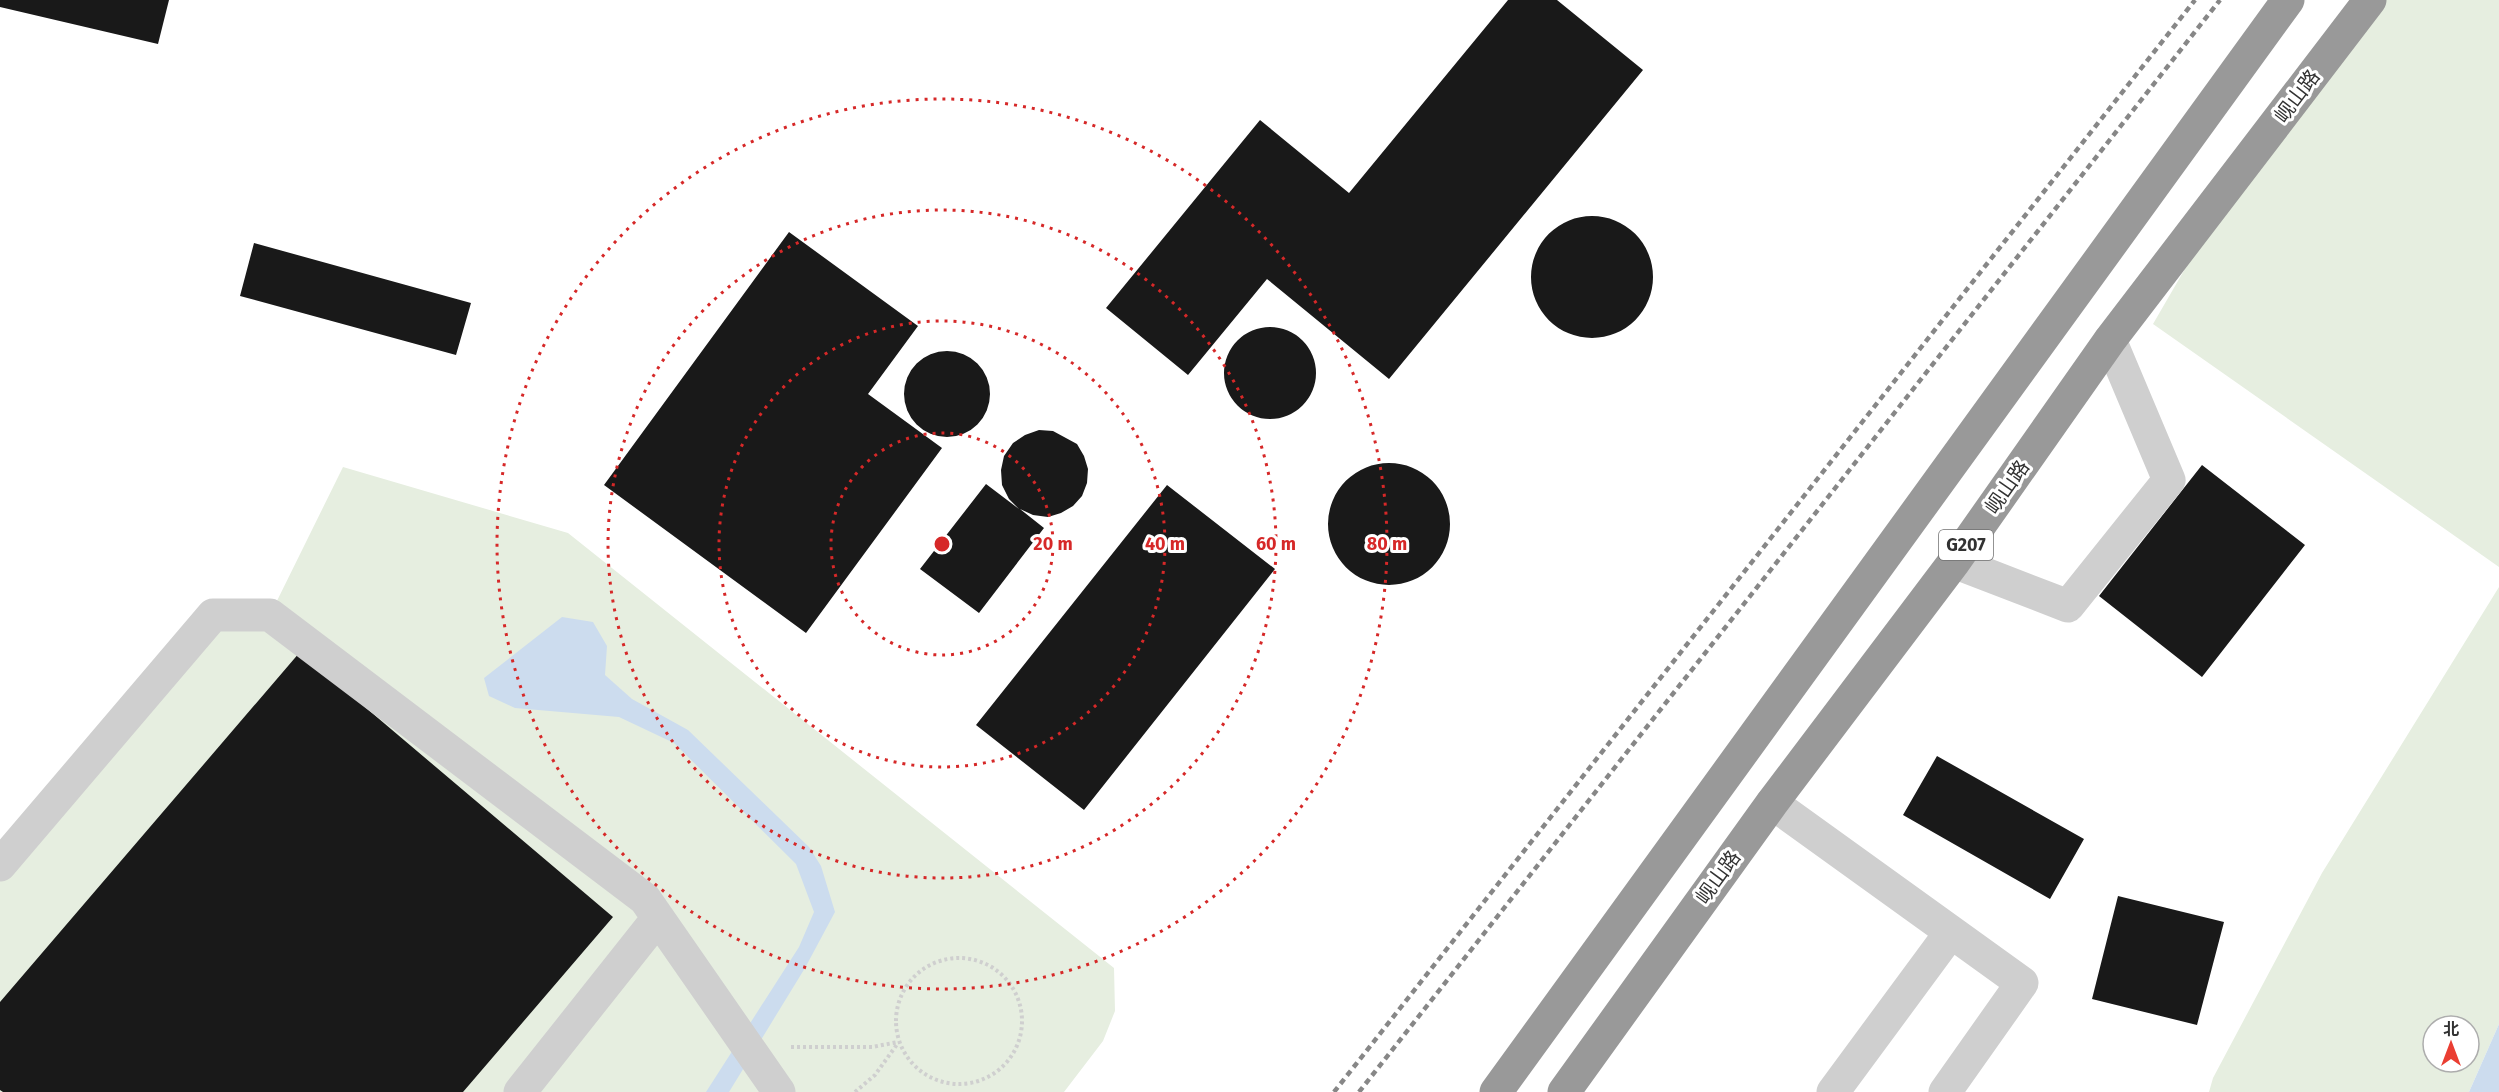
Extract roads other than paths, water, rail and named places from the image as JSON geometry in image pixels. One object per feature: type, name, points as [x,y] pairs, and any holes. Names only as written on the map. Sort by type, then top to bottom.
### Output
[{"type":"highway","name":"G207","points":[[1496,1092],[2288,0]]},
{"type":"highway","name":"岘山路","points":[[1564,1092],[1772,803],[1954,562],[2110,340],[2370,0]]},
{"type":"lane","points":[[1954,562],[2068,606],[2169,480],[2110,340]]},
{"type":"lane","points":[[0,865],[213,615],[270,615],[645,899],[779,1092]]},
{"type":"lane","points":[[1772,803],[2022,983],[1945,1092]]},
{"type":"lane","points":[[520,1092],[658,918]]},
{"type":"lane","points":[[1833,1092],[1951,932]]},
{"type":"water","points":[[562,617],[593,622],[607,646],[605,675],[632,699],[688,730],[809,847],[821,866],[835,912],[805,968],[729,1092],[706,1092],[799,947],[814,912],[796,864],[674,743],[619,717],[515,708],[489,696],[484,678]]},
{"type":"water","points":[[2499,1024],[2499,1092],[2469,1092],[2477,1074],[2481,1074],[2481,1065]]},
{"type":"railway","points":[[1334,1092],[2195,0]]},
{"type":"railway","points":[[1359,1092],[2220,0]]}]
